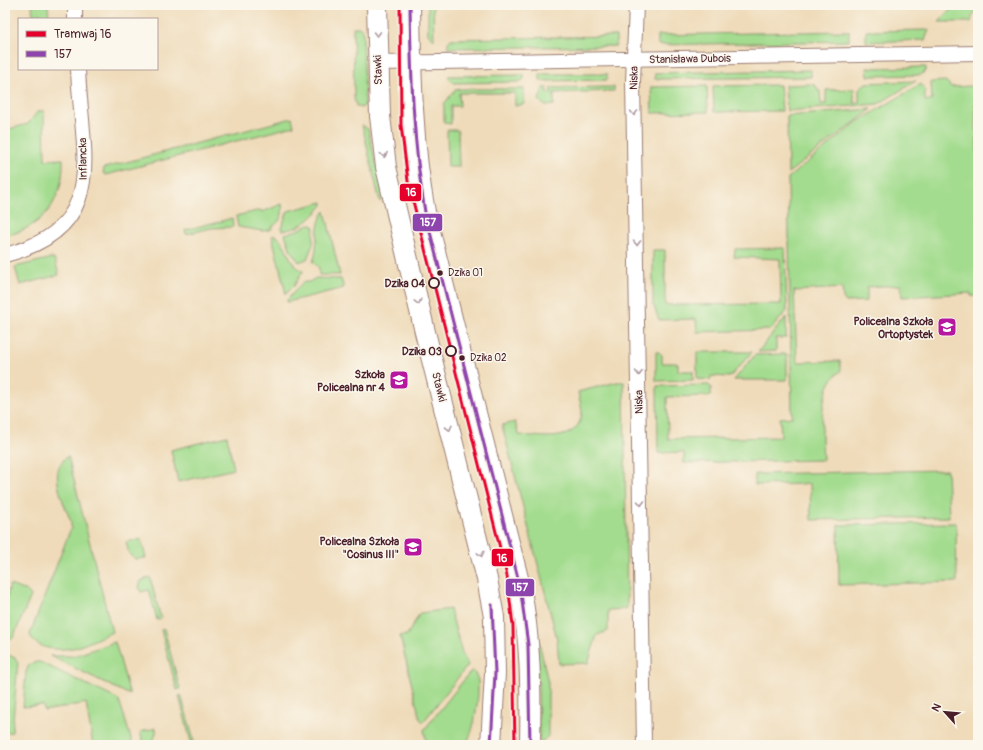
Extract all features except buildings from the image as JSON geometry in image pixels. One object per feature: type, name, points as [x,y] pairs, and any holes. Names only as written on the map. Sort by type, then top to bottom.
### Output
[{"type":"street","points":[[75,5],[76,18]]},
{"type":"street","name":"Stawki","points":[[377,5],[382,137],[386,167],[403,244],[489,586],[494,617],[495,673],[491,745]]},
{"type":"street","points":[[410,5],[415,142],[419,180],[425,212],[525,612],[532,685],[530,745]]},
{"type":"street","name":"Niska","points":[[636,5],[633,82],[644,745]]},
{"type":"street","name":"Stanisława Dubois","points":[[378,63],[411,64],[978,53]]},
{"type":"street","name":"Inflancka","points":[[5,255],[45,240],[56,232],[68,220],[83,189],[85,171],[78,70]]},
{"type":"green space","points":[[32,5],[48,5],[49,18],[42,18],[41,14],[33,15]]},
{"type":"green space","points":[[428,5],[433,5],[434,40],[428,34]]},
{"type":"green space","points":[[955,5],[978,5],[971,22],[939,22]]},
{"type":"green space","points":[[353,27],[359,27],[362,30],[363,35],[365,105],[361,108],[356,106],[354,98]]},
{"type":"green space","points":[[929,30],[925,40],[866,42],[866,31]]},
{"type":"green space","points":[[849,31],[849,41],[658,45],[658,35]]},
{"type":"green space","points":[[616,36],[616,46],[448,48],[448,42],[451,39]]},
{"type":"green space","points":[[926,67],[926,70],[921,75],[868,76],[867,68]]},
{"type":"green space","points":[[811,70],[811,77],[655,79],[655,73]]},
{"type":"green space","points":[[540,74],[607,74],[607,80],[540,81]]},
{"type":"green space","points":[[525,75],[523,80],[518,82],[453,83],[448,76]]},
{"type":"green space","points":[[916,81],[878,104],[787,111],[785,85],[813,84],[817,87],[818,91],[820,91],[821,104],[826,104],[826,90],[854,89],[854,103],[859,103],[859,89],[866,83]]},
{"type":"green space","points":[[946,81],[951,87],[974,86],[978,163],[978,296],[971,296],[971,293],[902,297],[901,285],[867,287],[867,301],[846,302],[843,298],[842,288],[794,291],[797,362],[840,361],[841,371],[833,378],[824,399],[822,425],[823,460],[684,463],[684,452],[658,453],[657,386],[709,385],[711,387],[711,396],[667,397],[668,439],[781,437],[780,418],[792,417],[788,178],[857,122],[921,84],[925,90],[925,101],[932,101],[931,82]]},
{"type":"green space","points":[[780,85],[782,111],[714,112],[713,86]]},
{"type":"green space","points":[[707,86],[708,112],[652,113],[651,87]]},
{"type":"green space","points":[[614,87],[614,91],[554,93],[554,105],[545,106],[539,100],[543,88],[547,88],[547,93],[551,93],[551,88]]},
{"type":"green space","points":[[524,89],[524,104],[515,106],[515,93],[459,93],[460,106],[451,106],[451,124],[444,123],[444,104],[455,90]]},
{"type":"green space","points":[[872,109],[788,173],[787,116]]},
{"type":"green space","points":[[38,111],[44,111],[45,160],[63,159],[60,187],[49,210],[41,218],[31,226],[19,232],[5,236],[5,130],[28,124]]},
{"type":"green space","points":[[292,118],[294,126],[106,175],[103,173],[104,168]]},
{"type":"green space","points":[[362,125],[368,129],[384,197],[380,202]]},
{"type":"green space","points":[[447,130],[458,130],[459,167],[448,167]]},
{"type":"green space","points":[[323,202],[323,205],[319,210],[300,226],[288,230],[282,230],[281,228],[288,211]]},
{"type":"green space","points":[[282,204],[281,218],[271,227],[272,229],[263,231],[238,227],[236,216],[261,210],[262,212]]},
{"type":"green space","points":[[325,211],[340,275],[319,275],[319,268],[313,262],[319,222]]},
{"type":"green space","points":[[232,218],[233,227],[211,228],[186,234],[185,230]]},
{"type":"green space","points":[[309,224],[314,226],[313,244],[307,259],[299,262],[291,251],[285,234],[298,230]]},
{"type":"green space","points":[[275,235],[283,243],[294,264],[303,271],[294,286],[286,294],[272,236]]},
{"type":"green space","points":[[785,248],[787,311],[770,330],[697,332],[696,319],[659,320],[653,304],[653,250],[665,250],[665,305],[781,304],[780,259],[734,257],[735,249]]},
{"type":"green space","points":[[52,258],[55,260],[59,275],[20,285],[15,267]]},
{"type":"green space","points":[[316,278],[341,279],[344,288],[287,302],[287,300],[303,282],[309,282]]},
{"type":"green space","points":[[786,317],[786,338],[776,338],[776,351],[758,352]]},
{"type":"green space","points":[[656,352],[659,352],[662,355],[662,363],[678,363],[678,371],[693,371],[693,380],[656,381]]},
{"type":"green space","points":[[697,352],[752,352],[730,377],[711,376],[710,380],[697,379]]},
{"type":"green space","points":[[787,354],[787,380],[734,380],[755,355]]},
{"type":"green space","points":[[617,382],[624,382],[627,609],[608,610],[608,631],[597,635],[588,663],[559,664],[557,639],[502,425],[515,422],[519,435],[548,437],[566,434],[574,430],[579,423],[582,413],[578,392]]},
{"type":"green space","points":[[227,436],[234,469],[178,482],[171,450]]},
{"type":"green space","points":[[68,456],[112,632],[77,647],[57,649],[43,647],[37,644],[30,634],[71,528],[71,522],[61,496],[57,478],[58,470],[62,462]]},
{"type":"green space","points":[[947,470],[949,517],[811,520],[810,484],[755,485],[755,474]]},
{"type":"green space","points":[[956,523],[957,582],[839,585],[838,525]]},
{"type":"green space","points":[[141,539],[146,558],[135,559],[129,554],[126,542]]},
{"type":"green space","points":[[150,577],[161,619],[157,620],[149,590],[141,592],[139,587],[141,581]]},
{"type":"green space","points":[[10,585],[27,591],[31,596],[13,638],[5,639],[5,603]]},
{"type":"green space","points":[[450,609],[462,653],[468,665],[423,722],[420,719],[400,636],[407,635],[420,613]]},
{"type":"green space","points":[[164,629],[180,689],[177,690],[161,630]]},
{"type":"green space","points":[[537,633],[548,682],[548,736],[543,741],[539,741]]},
{"type":"green space","points":[[115,642],[130,695],[50,656],[74,656]]},
{"type":"green space","points":[[5,653],[15,658],[18,662],[12,732],[5,733]]},
{"type":"green space","points":[[40,662],[119,700],[133,745],[93,745],[86,703],[44,711],[43,705],[23,707],[26,672],[29,665]]},
{"type":"green space","points":[[472,670],[478,680],[478,696],[474,723],[465,745],[427,745],[424,730]]},
{"type":"green space","points":[[181,695],[194,741],[191,742],[179,696]]},
{"type":"green space","points":[[156,728],[152,745],[144,745],[140,732]]},
{"type":"tram line","name":"16","points":[[400,5],[401,125],[408,181],[507,576],[513,626],[515,745]]},
{"type":"transit line","name":"157","points":[[410,5],[413,109],[425,212],[520,586],[528,645],[530,745]]},
{"type":"transit line","name":"157","points":[[491,745],[495,673],[492,605]]},
{"type":"place","name":"Dzika 01","points":[[440,273]]},
{"type":"place","name":"Dzika 04","points":[[434,283]]},
{"type":"place","name":"Policealna Szkoła Ortoptystek","points":[[947,327]]},
{"type":"place","name":"Dzika 03","points":[[451,351]]},
{"type":"place","name":"Dzika 02","points":[[462,358]]},
{"type":"place","name":"Szkoła Policealna nr 4","points":[[399,380]]},
{"type":"place","name":"Policealna Szkoła \"Cosinus III\"","points":[[413,547]]}]
